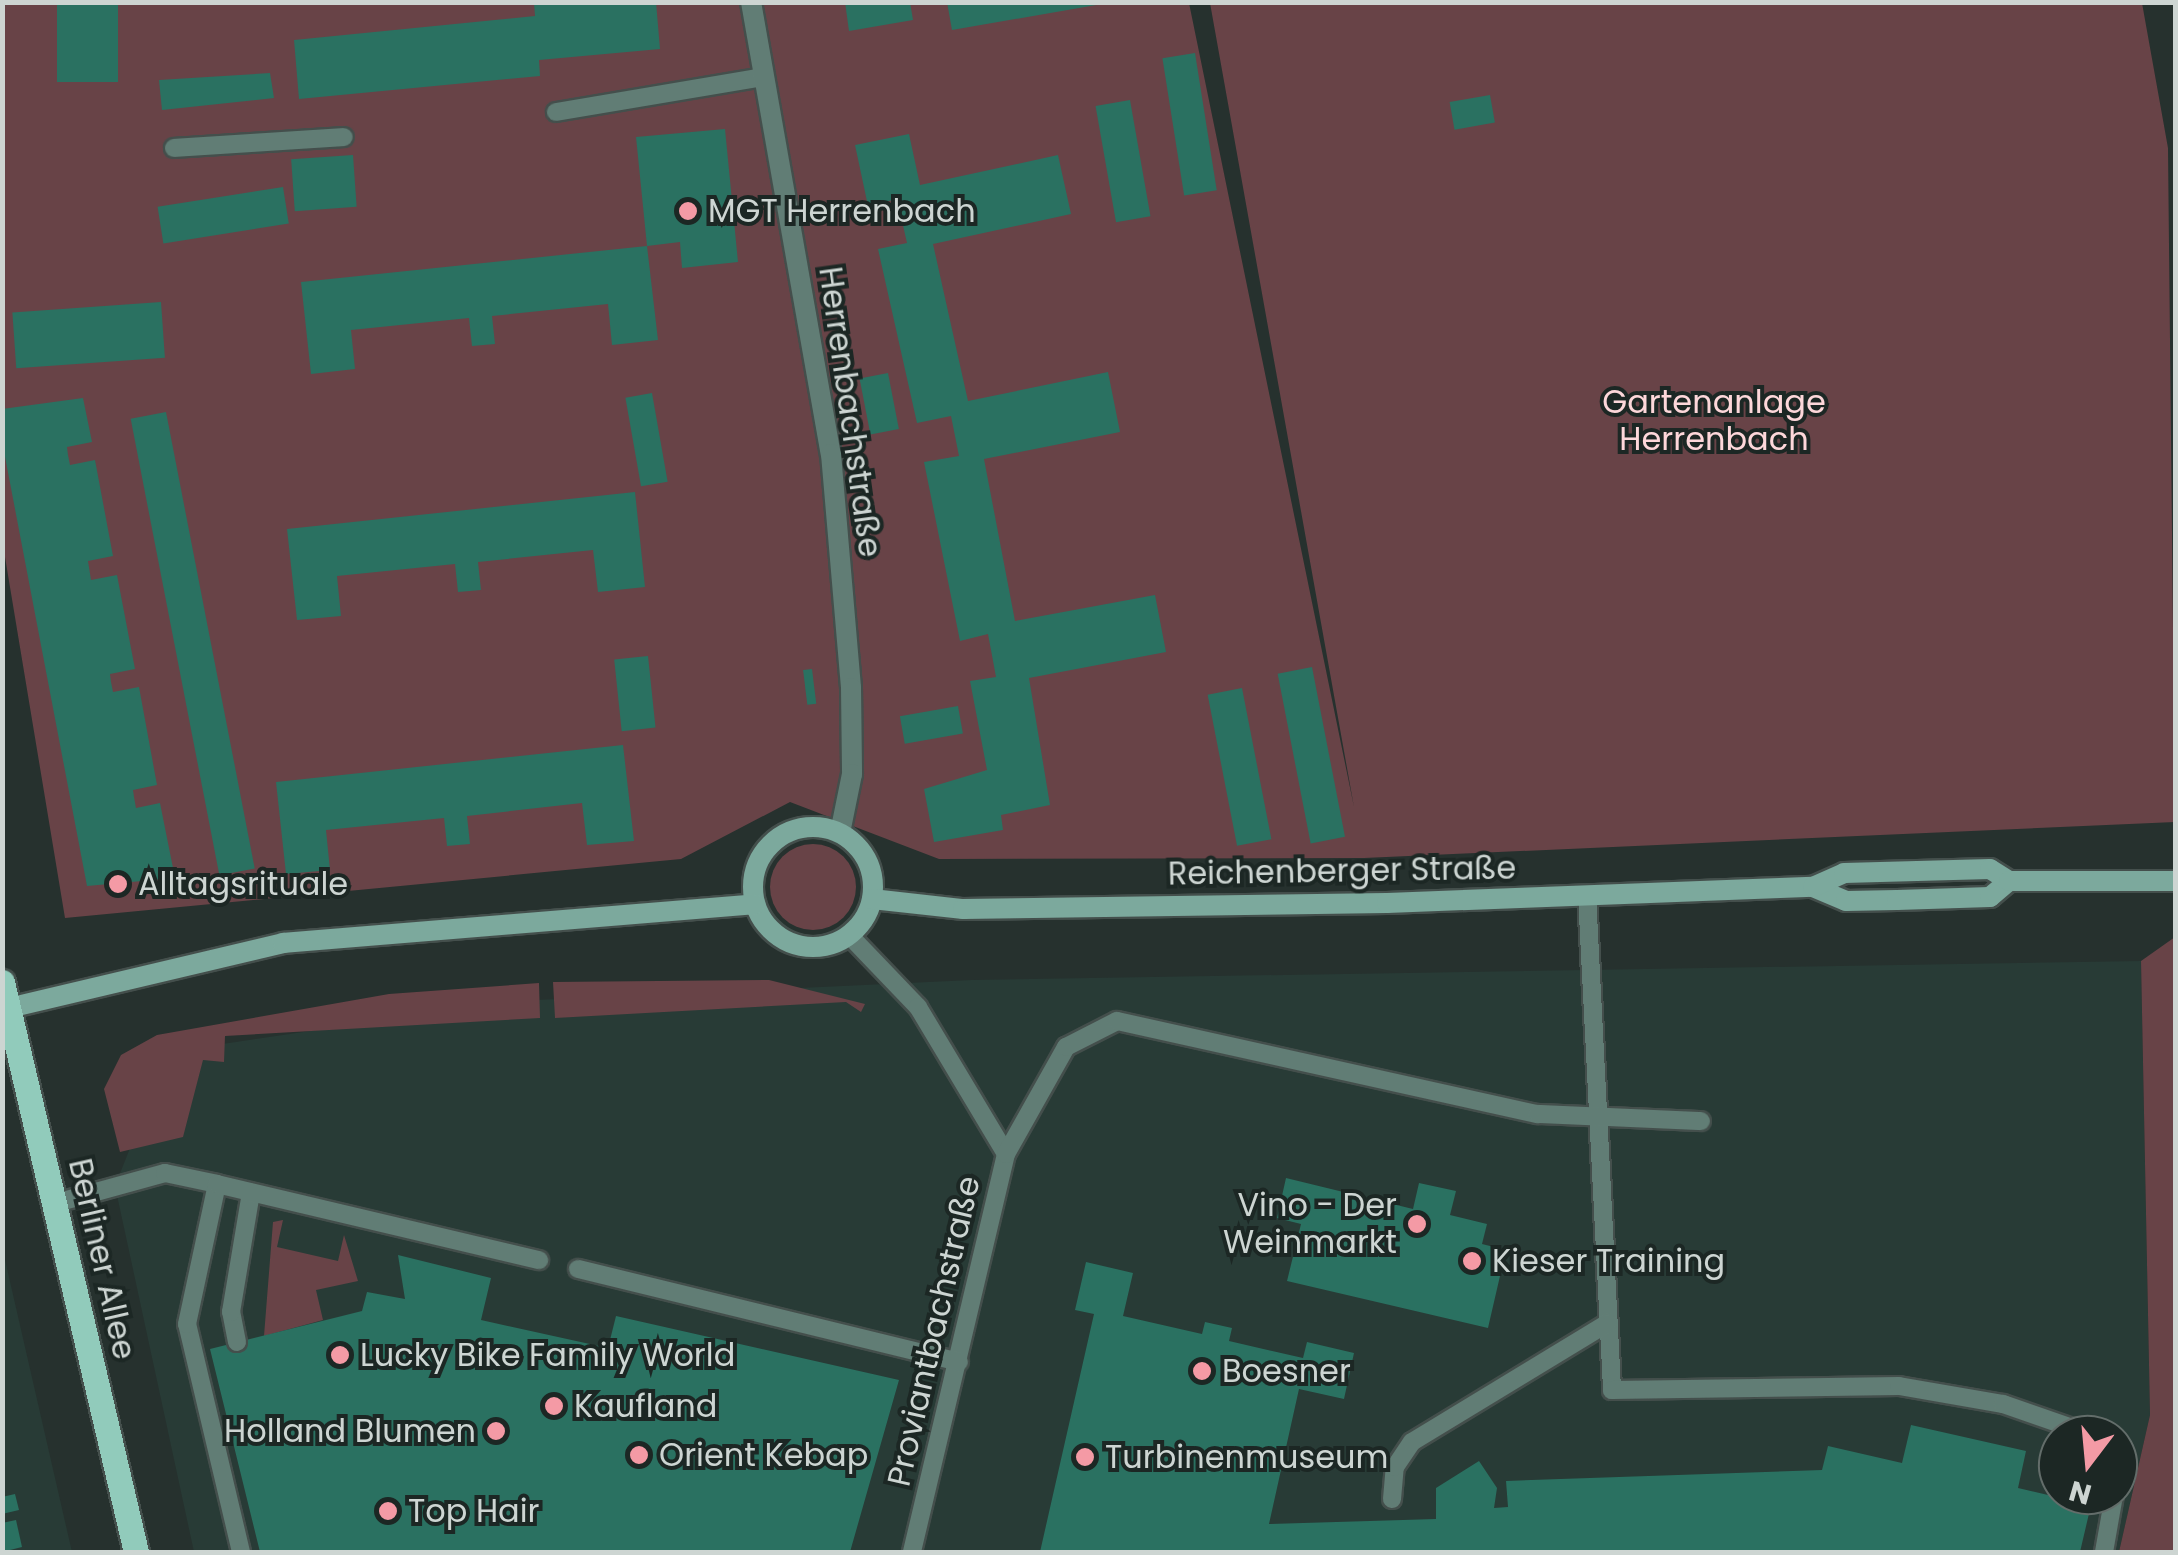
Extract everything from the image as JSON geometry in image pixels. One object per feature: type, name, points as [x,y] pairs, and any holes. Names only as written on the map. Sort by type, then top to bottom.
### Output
[{"type":"main road","name":"Berliner Allee","points":[[2,982],[136,1552]]},
{"type":"street","name":"Herrenbachstraße","points":[[751,2],[836,506],[852,715],[840,833]]},
{"type":"street","points":[[819,826],[840,833],[868,860],[872,899],[849,935],[826,946],[788,942],[755,904],[754,875],[777,838],[819,826]]},
{"type":"street","name":"Reichenberger Straße","points":[[872,899],[963,909],[1587,895],[1813,887],[1844,873],[1990,869],[2009,881],[2176,881]]},
{"type":"street","points":[[9,1008],[283,942],[755,904]]},
{"type":"lane","points":[[556,112],[764,77]]},
{"type":"lane","points":[[174,148],[344,136]]},
{"type":"lane","points":[[1587,895],[1612,1390],[1900,1386],[2003,1404],[2038,1416]]},
{"type":"lane","name":"Proviantbachstraße","points":[[849,935],[918,1008],[1006,1154],[912,1552]]},
{"type":"lane","points":[[1006,1154],[1066,1046],[1117,1021],[1477,1103],[1599,1122],[1701,1122]]},
{"type":"lane","points":[[56,1204],[165,1172],[540,1260]]},
{"type":"lane","points":[[217,1184],[187,1324],[241,1552]]},
{"type":"lane","points":[[236,1342],[231,1312],[251,1192]]},
{"type":"lane","points":[[578,1269],[959,1362]]},
{"type":"lane","points":[[1392,1499],[1395,1467],[1412,1442],[1608,1324]]},
{"type":"lane","points":[[2104,1552],[2110,1515]]},
{"type":"shaded area","points":[[2141,961],[2150,1415],[2138,1468],[2138,1415],[2038,1415],[2038,1515],[2127,1515],[2119,1552],[194,1552],[115,1186],[168,1052],[514,1001],[972,980]]},
{"type":"shaded area","points":[[3,1251],[72,1552],[3,1552]]},
{"type":"green space","name":"Gartenanlage Herrenbach","points":[[2,3],[1189,3],[1354,807],[1210,3],[2142,3],[2168,148],[2175,822],[1364,858],[939,859],[790,802],[681,859],[65,918],[3,545]]},
{"type":"green space","points":[[813,844],[843,857],[856,887],[843,917],[813,930],[783,917],[770,887],[783,857]]},
{"type":"green space","points":[[2175,937],[2175,1552],[2119,1552],[2127,1515],[2138,1515],[2138,1468],[2150,1415],[2141,961]]},
{"type":"green space","points":[[769,980],[865,1004],[861,1012],[846,1002],[555,1018],[553,982]]},
{"type":"green space","points":[[539,983],[540,1018],[225,1036],[224,1062],[203,1060],[183,1137],[120,1152],[104,1089],[121,1055],[157,1035],[389,994]]},
{"type":"green space","points":[[283,1220],[277,1247],[338,1261],[344,1235],[358,1281],[316,1290],[323,1320],[264,1336],[273,1222]]},
{"type":"building","points":[[57,2],[118,2],[118,82],[57,82]]},
{"type":"building","points":[[656,2],[660,49],[539,60],[540,76],[299,99],[294,40],[535,16],[534,3]]},
{"type":"building","points":[[845,2],[910,2],[913,20],[849,31]]},
{"type":"building","points":[[947,2],[1102,2],[1102,4],[952,30]]},
{"type":"building","points":[[1195,53],[1217,190],[1184,195],[1162,58]]},
{"type":"building","points":[[270,73],[274,98],[162,110],[159,80]]},
{"type":"building","points":[[1490,95],[1495,123],[1454,130],[1450,102]]},
{"type":"building","points":[[1130,100],[1150,216],[1116,222],[1096,106]]},
{"type":"building","name":"MGT Herrenbach","points":[[725,129],[738,262],[682,268],[680,242],[647,246],[636,137]]},
{"type":"building","points":[[909,134],[920,185],[1058,155],[1071,214],[933,244],[968,401],[1108,372],[1120,432],[984,459],[1015,621],[1155,595],[1166,652],[1029,678],[1050,805],[1001,815],[1003,830],[934,842],[924,789],[987,770],[970,681],[996,677],[988,634],[960,641],[924,462],[959,456],[951,416],[917,423],[878,249],[907,243],[897,199],[868,206],[855,145]]},
{"type":"building","points":[[353,155],[357,207],[295,211],[291,159]]},
{"type":"building","points":[[283,187],[289,224],[163,243],[158,207]]},
{"type":"building","points":[[647,246],[658,340],[612,345],[608,304],[492,316],[495,344],[472,346],[469,318],[351,330],[355,369],[311,374],[301,282]]},
{"type":"building","points":[[161,302],[165,358],[16,368],[12,312]]},
{"type":"building","points":[[888,373],[899,429],[870,434],[860,379]]},
{"type":"building","points":[[652,393],[668,482],[641,486],[625,398]]},
{"type":"building","points":[[83,398],[92,442],[67,447],[68,455],[70,465],[95,460],[113,556],[88,561],[91,580],[117,575],[135,669],[110,674],[111,682],[113,692],[139,687],[157,785],[133,790],[136,808],[160,803],[175,878],[87,886],[2,441],[2,409]]},
{"type":"building","points":[[166,412],[255,868],[219,875],[131,419]]},
{"type":"building","points":[[635,492],[645,587],[598,592],[593,550],[478,562],[481,590],[458,592],[455,564],[337,576],[341,616],[297,620],[287,529]]},
{"type":"building","points":[[648,656],[656,728],[622,731],[614,660]]},
{"type":"building","points":[[1312,667],[1345,837],[1311,843],[1278,674]]},
{"type":"building","points":[[812,669],[816,704],[807,705],[803,670]]},
{"type":"building","points":[[1242,688],[1271,839],[1237,846],[1208,695]]},
{"type":"building","points":[[958,706],[963,734],[905,744],[900,716]]},
{"type":"building","points":[[623,745],[634,841],[587,845],[582,803],[467,816],[470,844],[447,846],[444,818],[326,830],[330,870],[286,874],[276,782]]},
{"type":"building","points":[[1286,1178],[1413,1209],[1419,1183],[1456,1191],[1450,1215],[1487,1224],[1482,1244],[1506,1250],[1488,1328],[1287,1281],[1301,1224],[1277,1218]]},
{"type":"building","name":"Kaufland","points":[[398,1255],[491,1278],[481,1320],[608,1348],[616,1316],[899,1380],[850,1552],[260,1552],[210,1349],[362,1311],[367,1292],[405,1299]]},
{"type":"building","points":[[1086,1262],[1133,1273],[1123,1316],[1202,1334],[1205,1322],[1232,1328],[1229,1341],[1303,1358],[1307,1342],[1354,1353],[1344,1399],[1299,1389],[1269,1524],[1436,1519],[1436,1488],[1479,1461],[1497,1488],[1494,1508],[1508,1507],[1506,1481],[1822,1470],[1828,1446],[1902,1463],[1911,1425],[2026,1451],[2018,1488],[2038,1493],[2038,1515],[2089,1515],[2080,1552],[1040,1552],[1094,1314],[1075,1310]]},
{"type":"building","points":[[15,1494],[19,1510],[2,1514],[2,1497]]},
{"type":"building","points":[[16,1520],[22,1547],[2,1552],[2,1523]]},
{"type":"place","name":"MGT Herrenbach","points":[[688,211]]},
{"type":"place","name":"Alltagsrituale","points":[[118,884]]},
{"type":"place","name":"Vino - Der Weinmarkt","points":[[1417,1224]]},
{"type":"place","name":"Kieser Training","points":[[1472,1261]]},
{"type":"place","name":"Lucky Bike Family World","points":[[340,1355]]},
{"type":"place","name":"Boesner","points":[[1202,1371]]},
{"type":"place","name":"Kaufland","points":[[554,1406]]},
{"type":"place","name":"Holland Blumen","points":[[496,1431]]},
{"type":"place","name":"Orient Kebap","points":[[639,1455]]},
{"type":"place","name":"Turbinenmuseum","points":[[1085,1457]]},
{"type":"place","name":"Top Hair","points":[[388,1511]]}]
